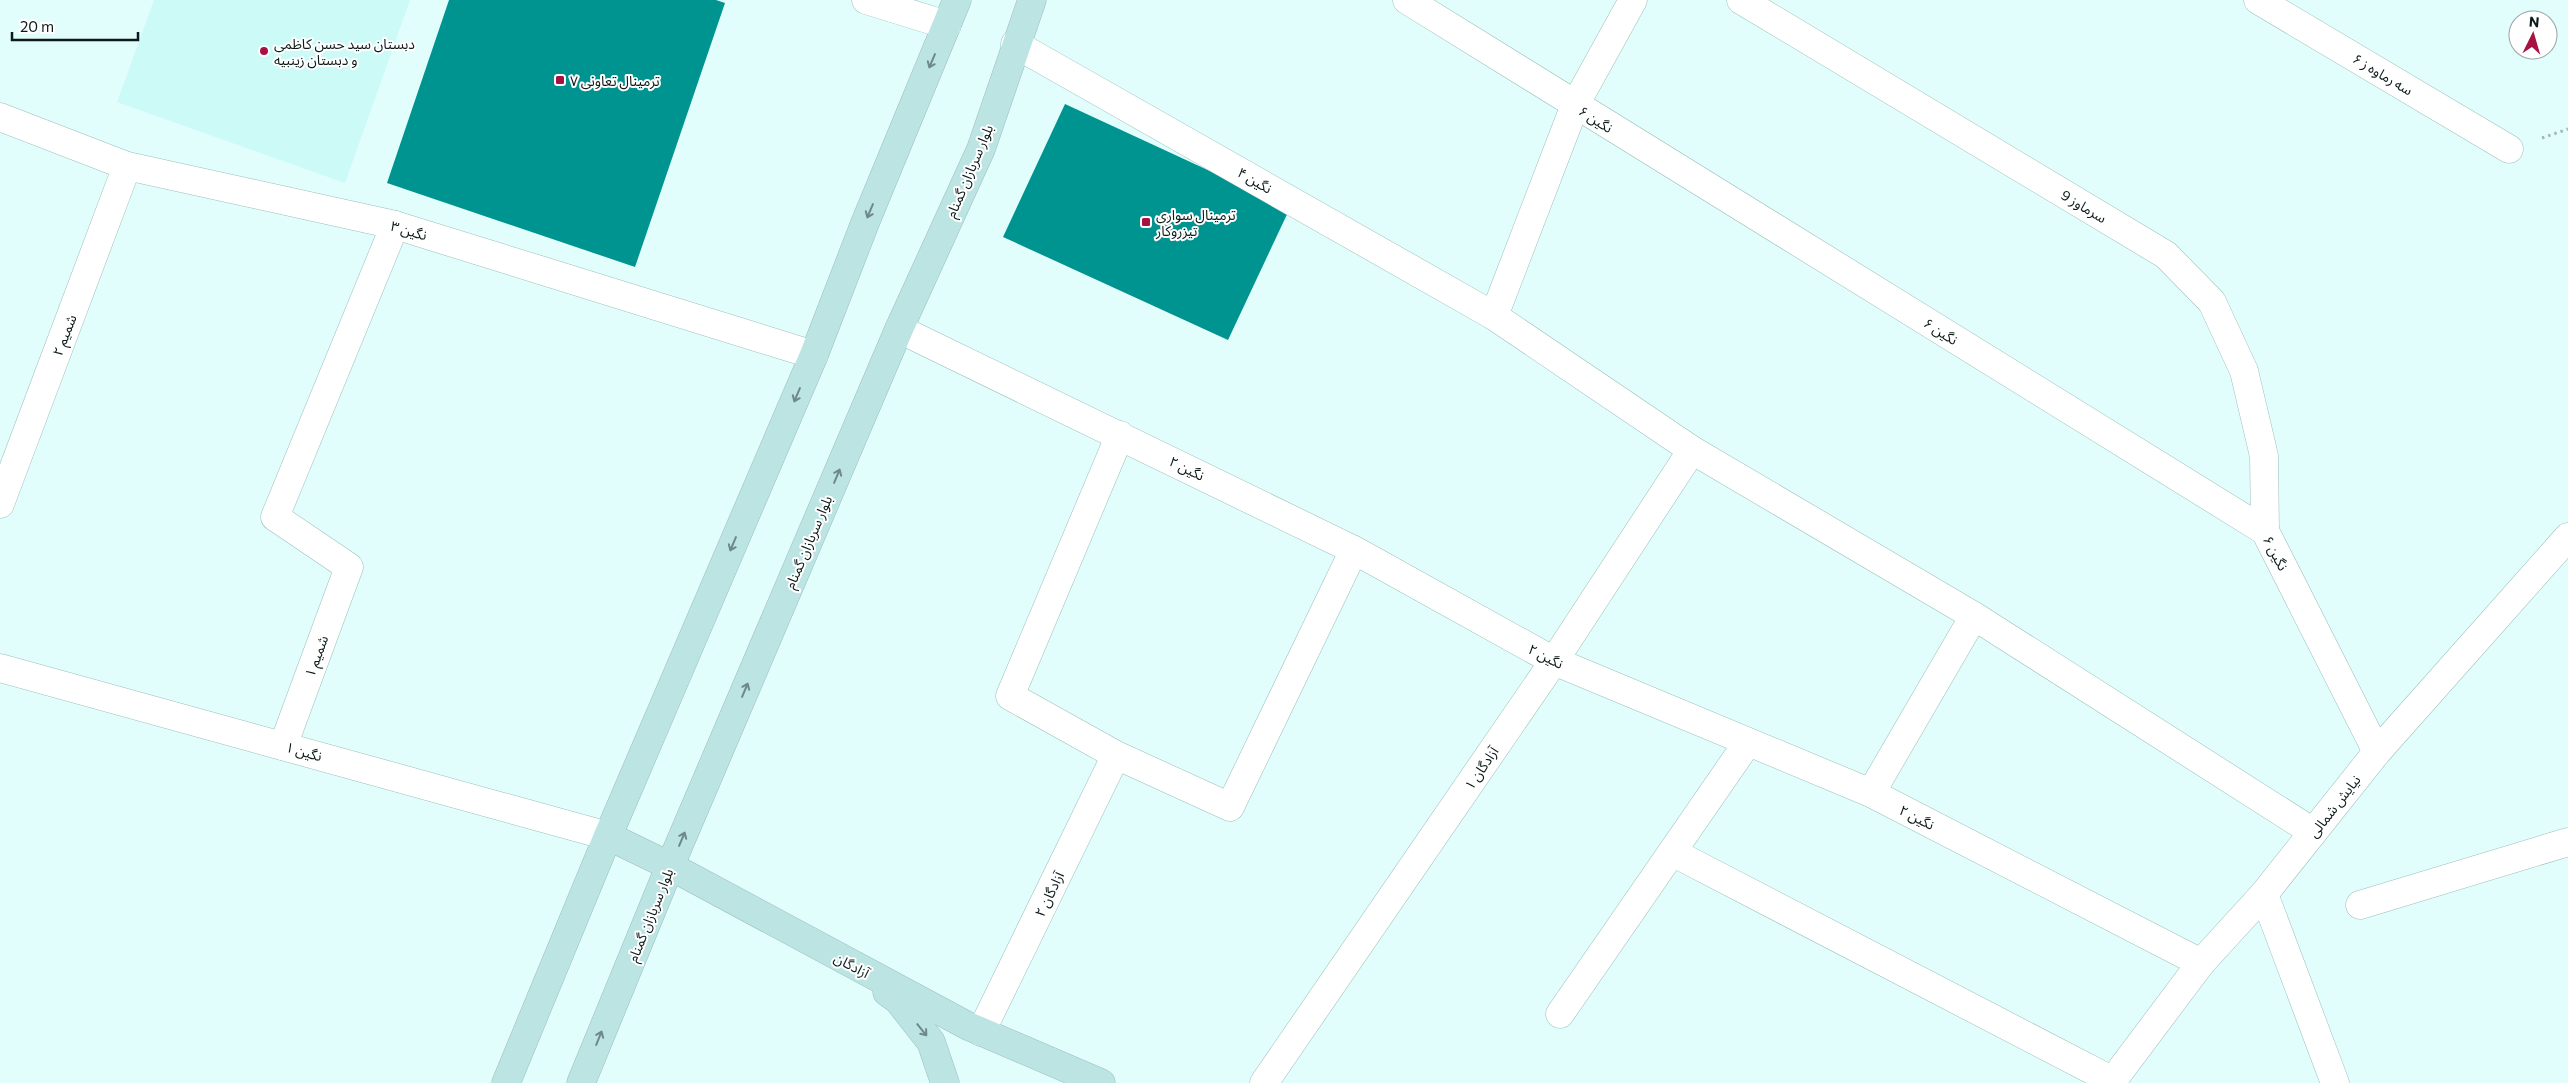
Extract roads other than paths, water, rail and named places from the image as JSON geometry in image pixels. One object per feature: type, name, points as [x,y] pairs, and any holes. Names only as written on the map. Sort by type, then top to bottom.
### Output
[{"type":"main road","name":"بلوار سربازان گمنام","points":[[581,1083],[670,866],[900,329],[981,149],[1015,44],[1032,0]]},
{"type":"main road","points":[[506,1083],[608,836],[814,355],[865,223],[952,12]]},
{"type":"main road","name":"آزادگان","points":[[608,836],[670,866],[847,963],[981,1032],[1081,1080]]},
{"type":"main road","points":[[847,963],[898,1000],[931,1042],[944,1083]]},
{"type":"street","points":[[866,0],[952,12]]},
{"type":"street","name":"نگین ۶","points":[[1407,0],[1575,106],[2265,531],[2377,752]]},
{"type":"street","points":[[1494,316],[1575,106],[1633,0]]},
{"type":"street","name":"سرماوز 9","points":[[1741,0],[2166,255],[2212,302],[2244,371],[2264,456],[2265,531]]},
{"type":"street","name":"سه رماوه ز ۶","points":[[2258,0],[2509,149]]},
{"type":"street","name":"نگین ۴","points":[[1015,44],[1494,316],[1692,450],[1974,616],[2313,832]]},
{"type":"street","name":"نگین ۳","points":[[0,117],[127,166],[394,225],[814,355]]},
{"type":"street","name":"شمیم ۲","points":[[0,504],[127,166]]},
{"type":"street","name":"شمیم ۱","points":[[284,746],[349,567],[275,517],[394,225]]},
{"type":"street","name":"نگین ۲","points":[[900,329],[1354,550],[1554,662],[1870,794],[2201,963]]},
{"type":"street","points":[[1120,435],[1010,696],[1116,756],[1230,808],[1354,550]]},
{"type":"street","name":"آزادگان ۱","points":[[1264,1083],[1554,662],[1692,450]]},
{"type":"street","name":"نیایش شمالی","points":[[2112,1082],[2201,963],[2264,894],[2377,752],[2568,538]]},
{"type":"street","points":[[1870,794],[1974,616]]},
{"type":"street","name":"نگین ۱","points":[[0,668],[608,836]]},
{"type":"street","points":[[1560,1014],[1748,742]]},
{"type":"street","name":"آزادگان ۲","points":[[981,1032],[1116,756]]},
{"type":"street","points":[[2360,905],[2568,842]]},
{"type":"street","points":[[1672,852],[2112,1082]]},
{"type":"street","points":[[2264,894],[2335,1083]]},
{"type":"place","name":"دبستان سید حسن کاظمی و دبستان زینبیه","points":[[264,51]]},
{"type":"place","name":"ترمینال تعاونی ۷","points":[[560,80]]},
{"type":"place","name":"ترمینال سواری تیزروکار","points":[[1146,222]]}]
